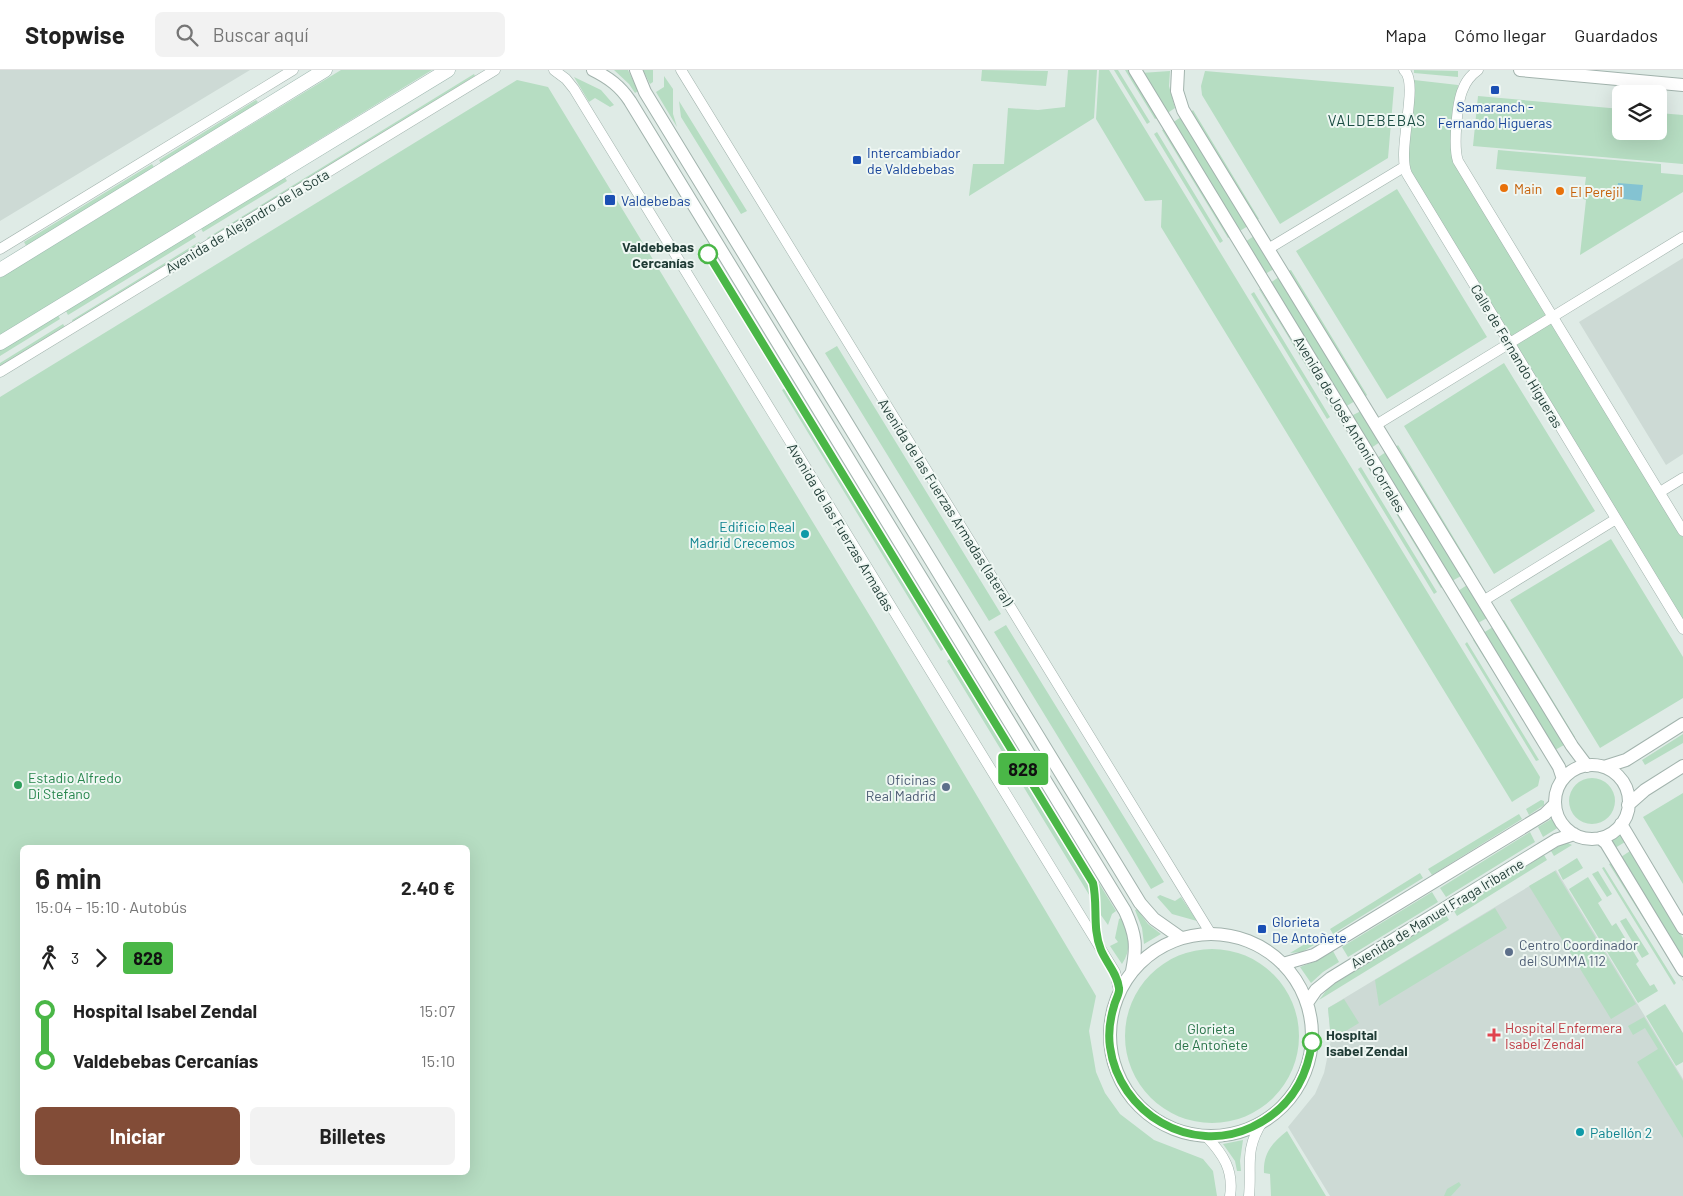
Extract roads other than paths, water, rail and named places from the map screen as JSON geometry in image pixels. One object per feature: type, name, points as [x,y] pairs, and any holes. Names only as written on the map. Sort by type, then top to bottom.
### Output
[{"type":"main road","points":[[0,270],[325,70]]},
{"type":"main road","name":"Avenida de Alejandro de la Sota","points":[[0,343],[448,70]]},
{"type":"street","points":[[0,249],[293,70]]},
{"type":"street","name":"Avenida de Alejandro de la Sota","points":[[0,372],[494,70]]},
{"type":"street","name":"Avenida de las Fuerzas Armadas","points":[[554,70],[566,79],[574,89],[1115,972],[1119,991]]},
{"type":"street","points":[[593,70],[609,78],[622,88],[1125,912],[1133,929],[1136,948],[1132,971]]},
{"type":"street","points":[[636,70],[645,92],[1140,903],[1154,919],[1181,938]]},
{"type":"street","name":"Avenida de las Fuerzas Armadas (lateral)","points":[[681,70],[1211,934]]},
{"type":"street","name":"Avenida de José Antonio Corrales","points":[[1135,70],[1559,767],[1563,779]]},
{"type":"street","name":"Avenida de José Antonio Corrales","points":[[1178,70],[1178,98],[1183,110],[1577,754],[1588,766]]},
{"type":"street","points":[[1268,249],[1404,167],[1409,89],[1408,76],[1404,70]]},
{"type":"street","points":[[1478,70],[1467,81],[1461,96],[1457,156],[1552,317],[1683,531]]},
{"type":"street","points":[[1520,70],[1683,85]]},
{"type":"street","name":"Calle de Fernando Higueras","points":[[1404,167],[1683,629]]},
{"type":"street","points":[[1376,425],[1683,237]]},
{"type":"street","points":[[1660,492],[1683,478]]},
{"type":"street","points":[[1483,601],[1616,519]]},
{"type":"street","points":[[1604,767],[1616,775],[1627,792],[1628,805],[1621,824],[1612,832],[1600,838],[1587,838],[1574,834],[1560,821],[1555,804],[1557,791],[1563,779],[1577,768],[1588,766],[1604,767],[1626,760],[1683,724]]},
{"type":"street","points":[[1628,805],[1641,793],[1683,766]]},
{"type":"street","name":"Avenida de Manuel Fraga Iribarne","points":[[1283,964],[1314,955],[1545,814],[1555,804]]},
{"type":"street","points":[[1621,824],[1683,928]]},
{"type":"street","name":"Avenida de Manuel Fraga Iribarne","points":[[1307,1003],[1316,990],[1331,978],[1556,840],[1574,834]]},
{"type":"street","points":[[1600,838],[1610,850],[1683,970]]},
{"type":"street","points":[[1211,934],[1233,936],[1254,943],[1283,964],[1297,982],[1307,1003],[1312,1042],[1306,1071],[1291,1097],[1282,1108],[1262,1122],[1235,1133],[1206,1136],[1178,1131],[1159,1122],[1141,1109],[1124,1087],[1113,1060],[1109,1032],[1119,991],[1132,971],[1154,951],[1181,938],[1211,934]]},
{"type":"street","points":[[1249,1196],[1250,1148],[1262,1122]]},
{"type":"street","points":[[1206,1136],[1220,1150],[1229,1168],[1232,1184],[1230,1196]]},
{"type":"water","points":[[1618,183],[1643,185],[1641,201],[1616,198]]},
{"type":"place","name":"Samaranch - Fernando Higueras","points":[[1495,90]]},
{"type":"place","name":"Intercambiador de Valdebebas","points":[[857,160]]},
{"type":"place","name":"Main","points":[[1504,188]]},
{"type":"place","name":"El Perejil","points":[[1560,191]]},
{"type":"place","name":"Valdebebas","points":[[610,200]]},
{"type":"place","name":"Valdebebas Cercanías","points":[[708,254]]},
{"type":"place","name":"Edificio Real Madrid Crecemos","points":[[805,534]]},
{"type":"place","name":"Estadio Alfredo Di Stefano","points":[[18,785]]},
{"type":"place","name":"Oficinas Real Madrid","points":[[946,787]]},
{"type":"place","name":"Glorieta De Antoñete","points":[[1262,929]]},
{"type":"place","name":"Centro Coordinador del SUMMA 112","points":[[1509,952]]},
{"type":"place","name":"Hospital Enfermera Isabel Zendal","points":[[1494,1035]]},
{"type":"place","name":"Hospital Isabel Zendal","points":[[1312,1042]]},
{"type":"place","name":"Pabellón 2","points":[[1580,1132]]},
{"type":"district","name":"VALDEBEBAS","points":[[1377,120]]},
{"type":"park label","name":"Glorieta de Antoñete","points":[[1211,1036]]}]
